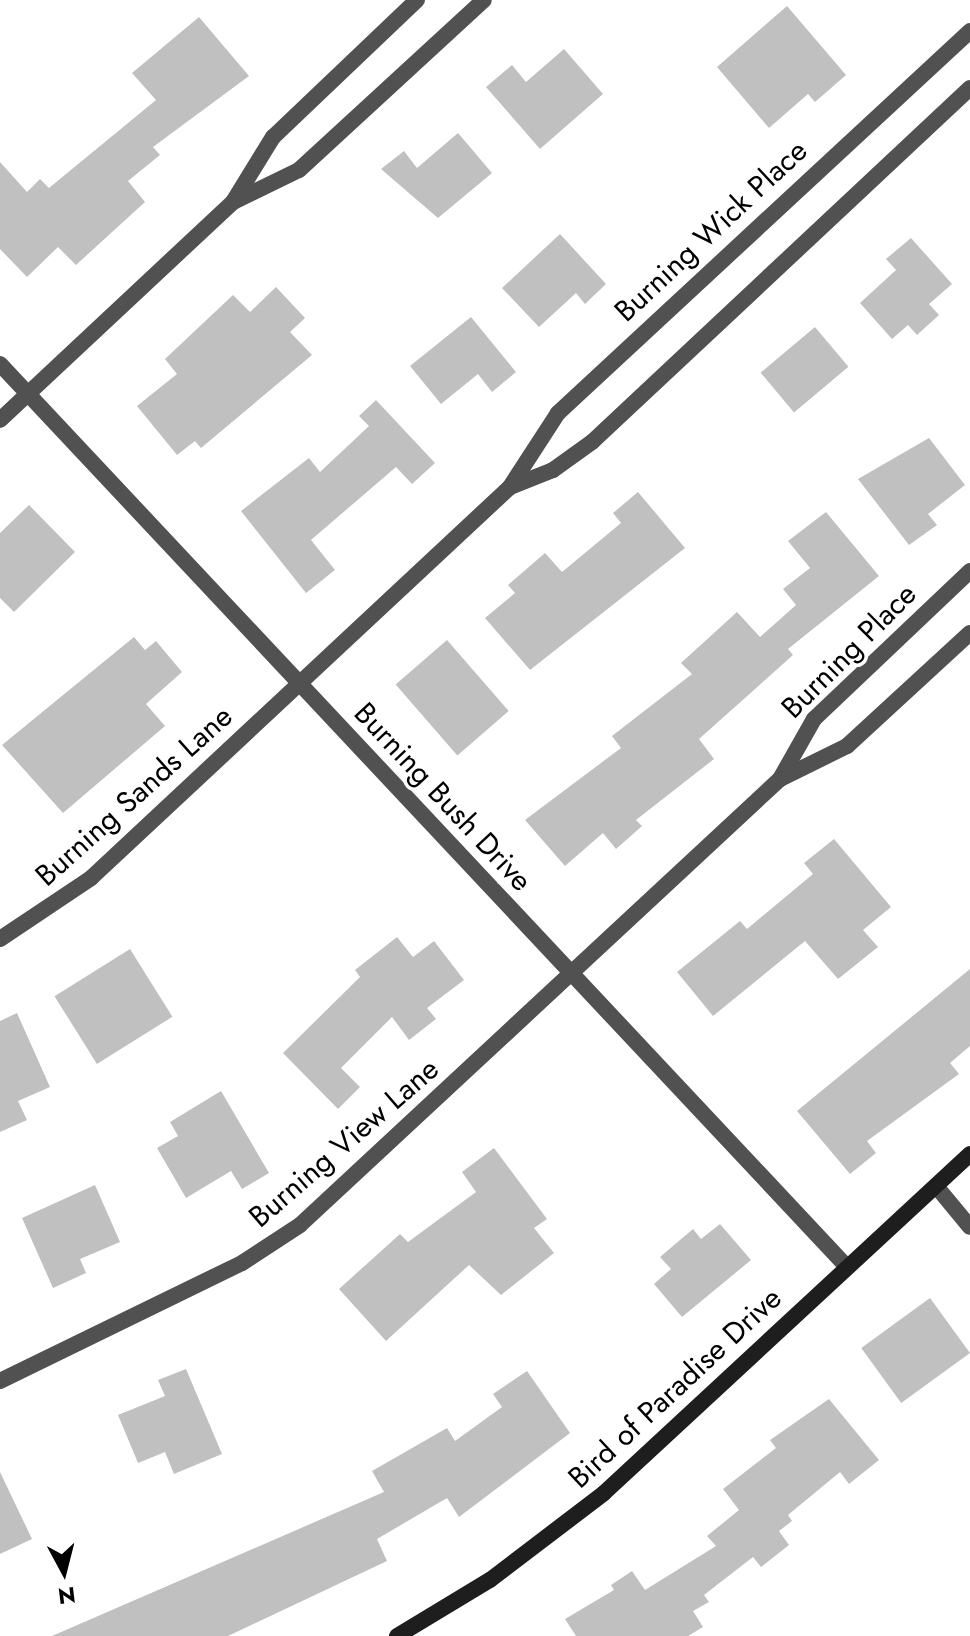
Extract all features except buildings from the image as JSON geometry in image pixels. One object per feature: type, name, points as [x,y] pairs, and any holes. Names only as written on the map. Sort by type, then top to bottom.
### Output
[{"type":"street","points":[[0,420],[233,202],[273,137],[417,0]]},
{"type":"street","points":[[233,202],[299,170],[484,0]]},
{"type":"street","name":"Burning Wick Place","points":[[299,684],[510,487],[558,413],[970,31]]},
{"type":"street","name":"Burning Wick Place","points":[[510,487],[553,470],[592,442],[970,88]]},
{"type":"street","name":"Burning Bush Drive","points":[[0,364],[847,1267]]},
{"type":"street","name":"Burning Place","points":[[780,779],[814,719],[970,571]]},
{"type":"street","name":"Burning Place","points":[[572,975],[780,779],[847,746],[970,633]]},
{"type":"street","name":"Burning Sands Lane","points":[[0,939],[91,878],[299,684]]},
{"type":"street","name":"Burning View Lane","points":[[0,1381],[273,1245],[572,975]]},
{"type":"street","name":"Bird of Paradise Drive","points":[[397,1636],[522,1558],[604,1493],[970,1154]]},
{"type":"street","points":[[936,1186],[970,1227]]}]
